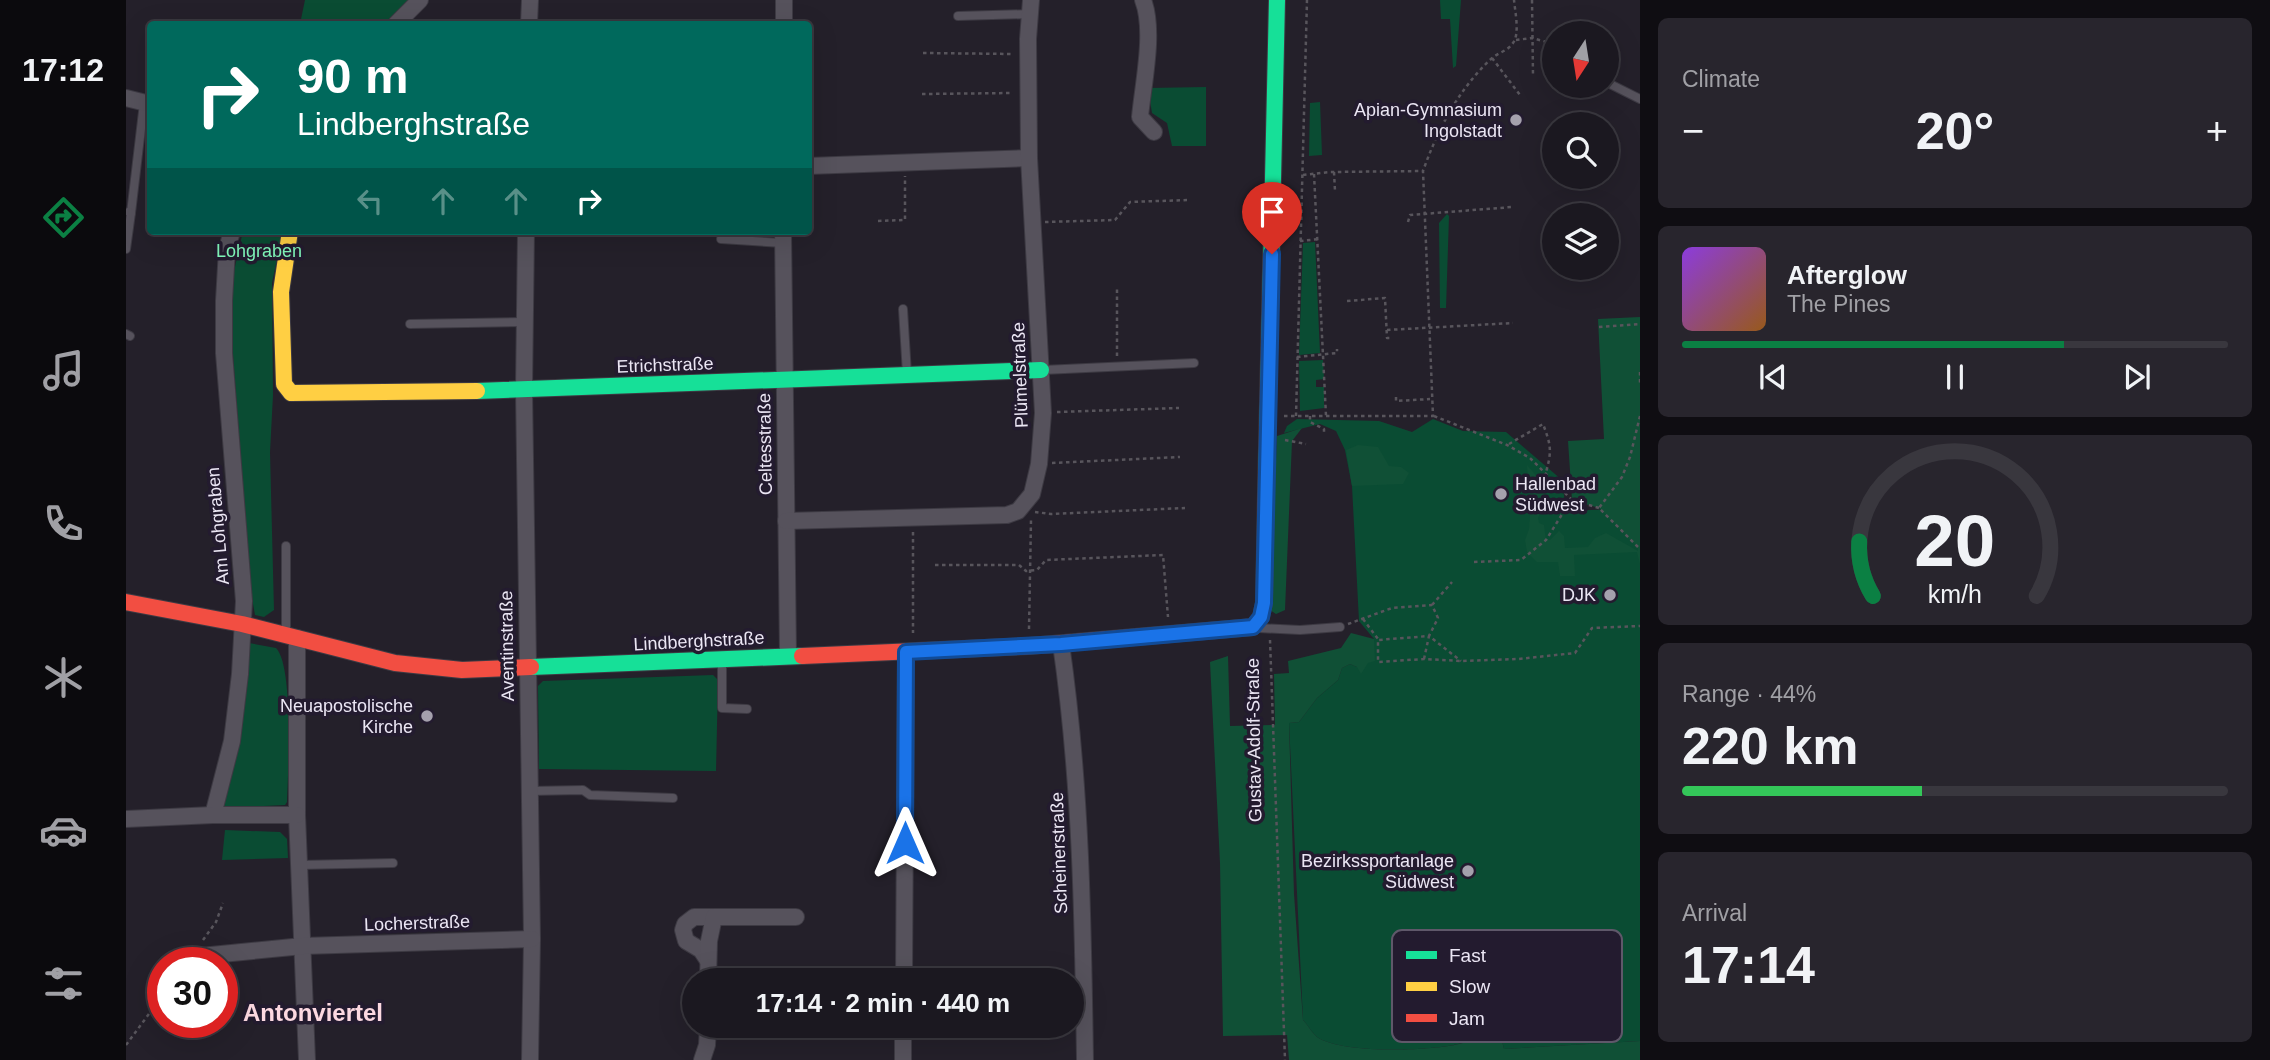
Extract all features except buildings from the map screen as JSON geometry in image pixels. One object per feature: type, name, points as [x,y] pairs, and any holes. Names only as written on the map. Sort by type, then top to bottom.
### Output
[{"type":"street","points":[[399,21],[420,0]]},
{"type":"street","points":[[529,21],[530,0]]},
{"type":"street","points":[[783,21],[784,0]]},
{"type":"street","points":[[1143,0],[1147,10],[1147,42],[1140,117],[1154,132]]},
{"type":"street","points":[[1260,628],[1264,603],[1277,0]]},
{"type":"street","name":"Plümelstraße","points":[[786,521],[1007,515],[1018,511],[1032,494],[1043,413],[1029,158],[1030,7]]},
{"type":"street","points":[[126,98],[147,103]]},
{"type":"street","points":[[812,166],[1029,158]]},
{"type":"street","name":"Am Lohgraben","points":[[214,815],[232,741],[240,674],[244,601],[224,353],[227,249],[231,235]]},
{"type":"street","name":"Etrichstraße","points":[[289,235],[281,292],[284,384],[292,393],[524,390],[1041,370]]},
{"type":"street","name":"Aventinstraße","points":[[526,235],[524,390],[532,939],[530,1060]]},
{"type":"street","name":"Celtesstraße","points":[[783,237],[788,655]]},
{"type":"street","name":"Lindberghstraße","points":[[126,602],[242,624],[375,659],[410,666],[462,670],[1029,646],[1260,628]]},
{"type":"street","points":[[291,636],[307,1060]]},
{"type":"street","name":"Scheinerstraße","points":[[1061,644],[1075,769],[1078,968]]},
{"type":"street","points":[[904,968],[910,652]]},
{"type":"street","points":[[126,819],[297,815]]},
{"type":"street","points":[[707,968],[713,917]]},
{"type":"street","points":[[707,959],[701,950],[686,941],[683,930],[685,924],[694,918],[796,917]]},
{"type":"street","name":"Locherstraße","points":[[303,946],[532,939]]},
{"type":"street","points":[[238,952],[303,946]]},
{"type":"street","points":[[702,1060],[707,1038]]},
{"type":"street","points":[[903,1038],[903,1060]]},
{"type":"street","name":"Scheinerstraße","points":[[1082,1038],[1085,1060]]},
{"type":"lane","points":[[958,16],[1030,7]]},
{"type":"lane","points":[[1619,88],[1640,99]]},
{"type":"lane","points":[[126,249],[129,212],[147,103]]},
{"type":"lane","points":[[721,239],[783,237]]},
{"type":"lane","points":[[903,309],[907,377]]},
{"type":"lane","points":[[410,324],[525,322]]},
{"type":"lane","points":[[1041,370],[1194,363]]},
{"type":"lane","points":[[286,545],[291,636]]},
{"type":"lane","points":[[1260,628],[1300,630],[1340,627]]},
{"type":"lane","points":[[722,659],[722,708],[747,709]]},
{"type":"lane","points":[[529,791],[583,790],[590,795],[673,798]]},
{"type":"lane","points":[[299,865],[393,863]]},
{"type":"path","points":[[1296,416],[1307,0]]},
{"type":"path","points":[[1433,416],[1423,171],[1436,136],[1452,107],[1492,58],[1512,46],[1516,40],[1514,0]]},
{"type":"path","points":[[1532,0],[1533,75]]},
{"type":"path","points":[[1516,40],[1532,38],[1542,41]]},
{"type":"path","points":[[923,53],[1028,54]]},
{"type":"path","points":[[1492,58],[1520,95]]},
{"type":"path","points":[[922,94],[1028,93]]},
{"type":"path","points":[[878,221],[905,220],[905,162]]},
{"type":"path","points":[[1303,175],[1423,171]]},
{"type":"path","points":[[1334,172],[1335,191]]},
{"type":"path","points":[[1314,174],[1326,416]]},
{"type":"path","points":[[1032,222],[1115,220],[1130,202],[1188,200]]},
{"type":"path","points":[[1410,215],[1512,207]]},
{"type":"path","points":[[1408,209],[1408,222]]},
{"type":"path","points":[[1300,241],[1319,240]]},
{"type":"path","points":[[1116,366],[1117,288]]},
{"type":"path","points":[[1347,301],[1385,298],[1387,338],[1391,338]]},
{"type":"path","points":[[1387,330],[1513,323]]},
{"type":"path","points":[[1599,327],[1640,324]]},
{"type":"path","points":[[1297,357],[1337,353],[1337,349]]},
{"type":"path","points":[[1640,372],[1640,385]]},
{"type":"path","points":[[1396,397],[1396,401],[1432,398]]},
{"type":"path","points":[[1043,413],[1179,408]]},
{"type":"path","points":[[1268,415],[1433,416],[1507,445],[1530,458],[1572,499],[1599,508],[1640,549]]},
{"type":"path","points":[[1310,416],[1310,422],[1322,428],[1324,433]]},
{"type":"path","points":[[1599,508],[1622,477],[1640,416]]},
{"type":"path","points":[[1507,445],[1544,424],[1551,444],[1546,472]]},
{"type":"path","points":[[1038,464],[1180,457]]},
{"type":"path","points":[[1474,562],[1521,560],[1546,540],[1572,499]]},
{"type":"path","points":[[1029,646],[1032,512],[1051,514],[1185,508]]},
{"type":"path","points":[[910,652],[913,518]]},
{"type":"path","points":[[934,565],[1019,565],[1030,571],[1037,570],[1046,560],[1163,555],[1169,635]]},
{"type":"path","points":[[1340,627],[1392,608],[1432,606],[1452,582]]},
{"type":"path","points":[[1424,659],[1429,636],[1438,618],[1432,606]]},
{"type":"path","points":[[1363,620],[1378,640],[1378,662],[1518,659],[1575,653],[1592,628],[1640,626]]},
{"type":"path","name":"Gustav-Adolf-Straße","points":[[1260,628],[1270,642],[1272,674],[1285,1060]]},
{"type":"path","points":[[1378,640],[1429,636],[1461,661]]},
{"type":"path","points":[[198,947],[216,922],[223,903]]},
{"type":"path","points":[[126,1045],[147,1017]]},
{"type":"green space","points":[[305,0],[410,0],[387,21],[301,21]]},
{"type":"green space","points":[[1440,0],[1461,0],[1456,66],[1453,68],[1450,19],[1441,19]]},
{"type":"green space","points":[[1206,87],[1206,146],[1172,146],[1167,123],[1152,113],[1148,88]]},
{"type":"green space","points":[[1320,102],[1322,155],[1309,156],[1310,103]]},
{"type":"green space","points":[[1447,214],[1446,308],[1440,308],[1439,223]]},
{"type":"green space","name":"Lohgraben","points":[[242,235],[282,235],[272,283],[273,395],[270,452],[274,610],[264,617],[255,615],[251,593],[233,355],[232,280]]},
{"type":"green space","points":[[1315,242],[1320,353],[1299,355],[1303,243]]},
{"type":"green space","points":[[1640,317],[1640,564],[1637,552],[1574,555],[1575,576],[1560,576],[1558,562],[1537,562],[1527,552],[1525,540],[1530,516],[1527,465],[1544,491],[1545,504],[1538,518],[1539,523],[1544,525],[1546,540],[1550,540],[1559,531],[1564,536],[1565,548],[1588,547],[1595,538],[1606,533],[1638,551],[1599,508],[1572,500],[1568,441],[1604,439],[1598,319]]},
{"type":"green space","points":[[1323,360],[1324,379],[1316,380],[1316,387],[1324,387],[1324,408],[1300,411],[1299,361]]},
{"type":"green space","name":"Bezirkssportanlage Südwest","points":[[1297,419],[1379,421],[1412,432],[1433,419],[1463,431],[1506,432],[1562,480],[1566,511],[1640,508],[1640,1041],[1504,1049],[1502,1042],[1622,1042],[1622,930],[1392,930],[1392,1042],[1464,1042],[1458,1044],[1386,1050],[1345,1046],[1317,1037],[1303,1020],[1289,723],[1299,722],[1317,698],[1338,680],[1342,668],[1350,664],[1357,667],[1374,639],[1359,621],[1352,486],[1345,450],[1336,431],[1320,424],[1284,433],[1287,426]]},
{"type":"green space","points":[[1302,428],[1292,441],[1285,610],[1276,614],[1270,610],[1277,436]]},
{"type":"green space","points":[[1358,445],[1378,447],[1389,466],[1401,467],[1409,473],[1403,484],[1352,486],[1346,450]]},
{"type":"green space","points":[[1351,633],[1374,639],[1375,661],[1368,663],[1361,674],[1357,667],[1350,664],[1342,668],[1338,680],[1317,698],[1299,722],[1289,723],[1294,894],[1303,1020],[1317,1037],[1365,1049],[1428,1048],[1464,1042],[1502,1042],[1504,1049],[1640,1041],[1640,1060],[1289,1060],[1287,1035],[1223,1036],[1220,863],[1210,662],[1228,656],[1230,726],[1275,725],[1274,674],[1289,673],[1288,661],[1341,648]]},
{"type":"green space","points":[[249,643],[276,648],[282,659],[289,721],[287,802],[285,805],[226,808],[222,806]]},
{"type":"green space","points":[[713,675],[718,680],[716,771],[539,769],[538,686],[543,681]]},
{"type":"green space","points":[[225,830],[280,832],[287,839],[288,858],[222,860]]},
{"type":"traffic: fast","points":[[1266,492],[1277,0]]},
{"type":"traffic: fast","points":[[477,391],[1041,370]]},
{"type":"traffic: fast","points":[[531,667],[802,656]]},
{"type":"traffic: slow","points":[[289,235],[281,292],[284,384],[291,393],[477,391]]},
{"type":"traffic: jam","points":[[802,656],[1029,646],[1253,627],[1261,617],[1264,603],[1266,492]]},
{"type":"traffic: jam","points":[[126,602],[242,624],[395,663],[462,670],[531,667]]},
{"type":"place","name":"Apian-Gymnasium Ingolstadt","points":[[1516,120]]},
{"type":"place","name":"Hallenbad Südwest","points":[[1501,494]]},
{"type":"place","name":"DJK","points":[[1610,595]]},
{"type":"place","name":"Neuapostolische Kirche","points":[[427,716]]},
{"type":"place","name":"Bezirkssportanlage Südwest","points":[[1468,871]]},
{"type":"district","name":"Antonviertel","points":[[313,1013]]},
{"type":"route","points":[[905,843],[906,652],[1061,644],[1253,627],[1258,623],[1264,603],[1272,254]]}]
